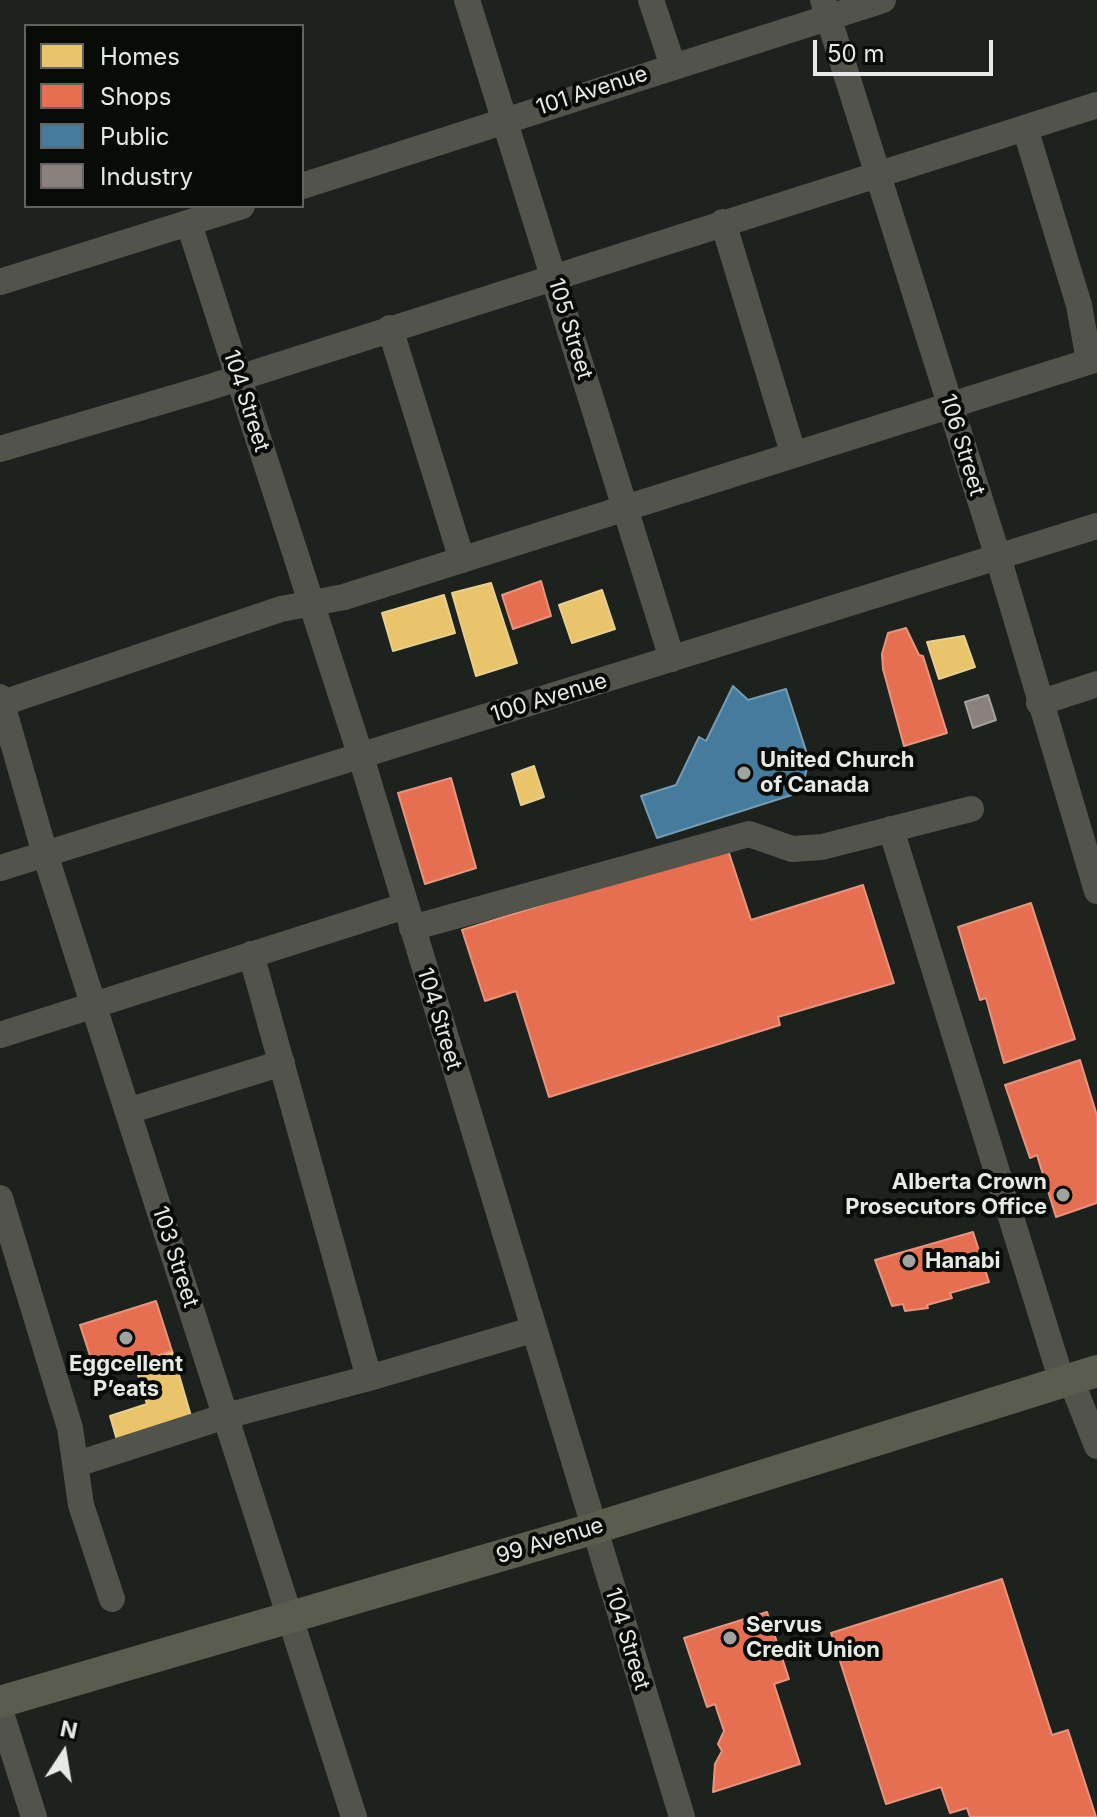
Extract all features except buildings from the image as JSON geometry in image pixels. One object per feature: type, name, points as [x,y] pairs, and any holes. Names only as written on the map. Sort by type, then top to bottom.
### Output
[{"type":"main road","name":"99 Avenue","points":[[0,1702],[592,1529],[1077,1378]]},
{"type":"street","name":"105 Street","points":[[467,0],[672,659]]},
{"type":"street","points":[[651,0],[673,66]]},
{"type":"street","name":"101 Avenue","points":[[304,185],[673,66],[826,8],[883,0]]},
{"type":"street","name":"106 Street","points":[[826,8],[998,557],[1097,891]]},
{"type":"street","points":[[0,449],[238,377],[877,172],[1097,105]]},
{"type":"street","points":[[1,701],[311,602],[344,597],[1093,360],[1025,128]]},
{"type":"street","points":[[0,282],[236,208]]},
{"type":"street","points":[[723,222],[793,453]]},
{"type":"street","name":"104 Street","points":[[189,224],[361,757],[592,1529],[682,1817]]},
{"type":"street","points":[[390,328],[462,560]]},
{"type":"street","name":"100 Avenue","points":[[0,868],[1097,526]]},
{"type":"street","points":[[1039,703],[1097,684]]},
{"type":"street","name":"103 Street","points":[[1,701],[45,854],[354,1817]]},
{"type":"street","points":[[0,1035],[251,954],[749,834],[792,849],[822,847],[971,809]]},
{"type":"street","points":[[891,829],[1077,1378],[1097,1446]]},
{"type":"street","points":[[251,954],[369,1378]]},
{"type":"street","points":[[128,1111],[282,1063]]},
{"type":"street","points":[[0,1198],[70,1428],[81,1505],[112,1599]]},
{"type":"street","points":[[77,1464],[226,1416],[532,1330]]},
{"type":"street","points":[[0,1710],[34,1817]]},
{"type":"place","name":"United Church of Canada","points":[[744,773]]},
{"type":"place","name":"Alberta Crown Prosecutors Office","points":[[1063,1195]]},
{"type":"place","name":"Hanabi","points":[[909,1261]]},
{"type":"place","name":"Eggcellent P’eats","points":[[126,1338]]},
{"type":"place","name":"Servus Credit Union","points":[[730,1638]]}]
